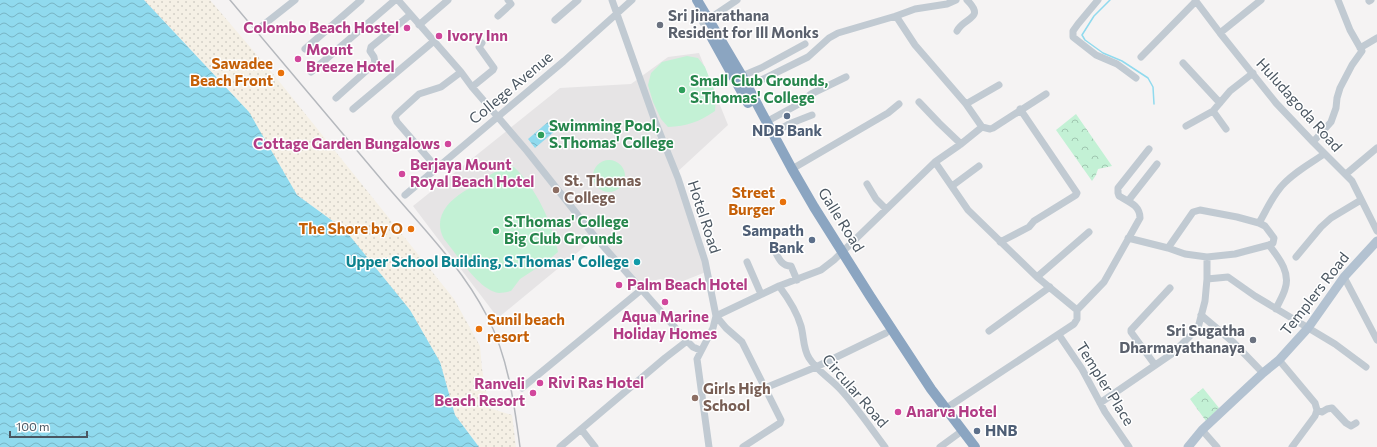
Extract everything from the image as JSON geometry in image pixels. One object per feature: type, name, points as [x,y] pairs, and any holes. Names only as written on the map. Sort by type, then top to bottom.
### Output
[{"type":"highway","name":"Galle Road","points":[[689,0],[706,21],[742,76],[744,89],[766,122],[841,253],[928,395],[959,433],[975,447]]},
{"type":"highway","name":"Galle Road","points":[[697,0],[706,21],[812,216],[841,253],[870,296],[967,447]]},
{"type":"main road","name":"Templers Road","points":[[1188,447],[1202,430],[1262,373],[1279,360],[1308,328],[1344,277],[1376,243]]},
{"type":"street","points":[[262,26],[295,0]]},
{"type":"street","points":[[305,49],[361,0]]},
{"type":"street","points":[[311,72],[395,0]]},
{"type":"street","points":[[398,0],[527,151],[596,238],[640,290],[687,341],[693,347],[700,350]]},
{"type":"street","points":[[419,25],[448,0]]},
{"type":"street","points":[[498,16],[512,4],[508,0]]},
{"type":"street","points":[[555,20],[578,0]]},
{"type":"street","name":"Hotel Road","points":[[612,0],[655,121],[678,178],[705,261],[716,316]]},
{"type":"street","name":"College Avenue","points":[[405,195],[564,60],[632,0]]},
{"type":"street","points":[[706,21],[737,0]]},
{"type":"street","points":[[744,89],[808,57],[829,38],[838,33],[915,9],[956,0]]},
{"type":"street","points":[[957,31],[963,24],[975,15],[974,10],[967,0]]},
{"type":"street","points":[[1098,0],[1073,31],[1073,38],[1096,55],[1117,64],[1136,78]]},
{"type":"street","points":[[1220,33],[1261,0]]},
{"type":"street","points":[[1313,142],[1331,122],[1336,108],[1340,88],[1352,65],[1362,51],[1350,30],[1338,0]]},
{"type":"street","points":[[1141,57],[1196,1]]},
{"type":"street","name":"Huludagoda Road","points":[[1196,1],[1276,103],[1324,154],[1352,181],[1377,231]]},
{"type":"street","points":[[336,98],[375,63],[374,57],[370,51],[371,47],[410,14]]},
{"type":"street","points":[[896,16],[915,45],[966,104],[982,127],[990,129],[993,128],[1020,109],[1046,94]]},
{"type":"street","points":[[1360,48],[1377,38]]},
{"type":"street","points":[[353,109],[434,41]]},
{"type":"street","points":[[472,87],[493,70],[479,47],[482,43]]},
{"type":"street","points":[[742,76],[761,68],[805,44]]},
{"type":"street","points":[[1183,63],[1220,103]]},
{"type":"street","points":[[437,168],[397,122],[395,117],[419,94],[441,87],[461,72]]},
{"type":"street","points":[[1186,126],[1213,111],[1230,91],[1253,73]]},
{"type":"street","points":[[766,122],[796,105],[811,94],[846,77]]},
{"type":"street","points":[[966,104],[999,85]]},
{"type":"street","points":[[919,102],[961,144]]},
{"type":"street","points":[[792,169],[888,113],[898,104]]},
{"type":"street","points":[[1000,242],[1028,227],[1034,221],[1078,193],[1020,109]]},
{"type":"street","points":[[1213,111],[1226,129]]},
{"type":"street","points":[[772,134],[788,124],[812,115]]},
{"type":"street","points":[[709,447],[697,356],[713,328],[716,316],[779,286],[821,270],[834,260],[935,162],[982,127]]},
{"type":"street","points":[[1346,174],[1377,148]]},
{"type":"street","points":[[944,409],[1074,324],[1077,319],[1077,310],[1104,282],[1140,218],[1140,212],[1137,206],[1119,196],[1118,188],[1149,149]]},
{"type":"street","points":[[1259,223],[1272,199],[1281,187],[1290,178],[1324,154]]},
{"type":"street","points":[[935,162],[968,210],[1037,277],[1077,310]]},
{"type":"street","points":[[1128,201],[1157,164]]},
{"type":"street","points":[[952,186],[979,166]]},
{"type":"street","points":[[868,184],[876,199],[886,209]]},
{"type":"street","points":[[1296,257],[1321,227],[1331,218],[1361,200]]},
{"type":"street","points":[[1128,238],[1185,254],[1207,257],[1235,254],[1270,245],[1273,243],[1274,238],[1265,226],[1259,223],[1237,217],[1196,210],[1193,212],[1168,248]]},
{"type":"street","points":[[1037,277],[1089,232]]},
{"type":"street","points":[[1270,245],[1283,264],[1286,275],[1286,287],[1276,309]]},
{"type":"street","points":[[774,249],[783,264],[793,268],[797,280]]},
{"type":"street","points":[[1100,402],[1172,353],[1198,328],[1205,301],[1207,257]]},
{"type":"street","points":[[747,262],[761,294]]},
{"type":"street","points":[[1207,279],[1228,277],[1255,296],[1335,344],[1366,367]]},
{"type":"street","points":[[1344,277],[1377,340]]},
{"type":"street","name":"Circular Road","points":[[779,286],[785,294],[801,325],[806,350],[809,357],[816,367],[839,388],[884,447]]},
{"type":"street","points":[[989,331],[1050,287]]},
{"type":"street","points":[[1155,365],[1131,330],[1170,288]]},
{"type":"street","points":[[522,388],[640,290]]},
{"type":"street","points":[[1201,315],[1233,342],[1262,373]]},
{"type":"street","points":[[716,316],[726,328],[742,342],[782,420],[780,423],[743,447]]},
{"type":"street","points":[[765,388],[816,367],[886,333]]},
{"type":"street","name":"Templer Place","points":[[1059,335],[1082,369],[1105,412],[1129,447]]},
{"type":"street","points":[[560,447],[687,341]]},
{"type":"street","points":[[1279,360],[1315,403],[1315,416],[1292,447]]},
{"type":"street","points":[[1316,410],[1322,412],[1332,408],[1346,423],[1351,426],[1356,423]]},
{"type":"street","points":[[581,428],[596,447]]},
{"type":"street","points":[[1202,430],[1217,447]]},
{"type":"street","points":[[940,447],[959,433]]},
{"type":"shaded area","name":"St. Thomas College","points":[[699,53],[728,125],[675,174],[706,272],[678,283],[660,279],[637,285],[595,238],[498,318],[413,206],[560,88],[631,84],[668,57]]},
{"type":"green space","name":"Small Club Grounds, S.Thomas' College","points":[[687,56],[698,58],[705,67],[716,95],[715,111],[693,123],[668,127],[661,119],[653,102],[648,85],[651,73],[662,62]]},
{"type":"green space","points":[[1076,114],[1112,166],[1098,169],[1092,181],[1056,130]]},
{"type":"green space","points":[[606,160],[612,160],[621,164],[625,176],[621,188],[612,192],[606,192],[597,188],[593,179],[593,173],[597,164]]},
{"type":"green space","name":"S.Thomas' College Big Club Grounds","points":[[510,167],[514,167],[522,175],[536,195],[552,229],[558,252],[546,262],[520,279],[511,291],[499,293],[491,291],[484,286],[468,270],[444,239],[440,225],[443,212],[451,201],[457,196],[479,184],[488,176]]},
{"type":"green space","points":[[1203,388],[1219,408],[1206,421],[1190,399]]},
{"type":"sand","points":[[144,0],[210,0],[274,75],[454,299],[480,346],[482,369],[489,408],[512,415],[516,447],[479,447],[455,415],[440,362],[345,230],[297,195],[238,100]]},
{"type":"water","points":[[0,0],[144,0],[249,112],[297,195],[345,230],[410,310],[440,362],[455,415],[479,447],[0,447]]},
{"type":"water","name":"Swimming Pool, S.Thomas' College","points":[[548,122],[555,131],[535,148],[528,139]]},
{"type":"waterway","points":[[1110,0],[1094,16],[1082,35],[1085,40],[1103,53],[1122,61],[1148,78],[1153,87],[1154,104]]},
{"type":"railway","points":[[230,0],[440,248],[466,281],[487,316],[500,347],[509,380],[520,447]]},
{"type":"place","name":"Sri Jinarathana Resident for Ill Monks","points":[[660,25]]},
{"type":"place","name":"Colombo Beach Hostel","points":[[407,28]]},
{"type":"place","name":"Ivory Inn","points":[[439,36]]},
{"type":"place","name":"Mount Breeze Hotel","points":[[298,59]]},
{"type":"place","name":"Sawadee Beach Front","points":[[281,73]]},
{"type":"place","name":"Small Club Grounds, S.Thomas' College","points":[[682,90]]},
{"type":"place","name":"NDB Bank","points":[[787,116]]},
{"type":"place","name":"Swimming Pool, S.Thomas' College","points":[[541,135]]},
{"type":"place","name":"Cottage Garden Bungalows","points":[[448,144]]},
{"type":"place","name":"Berjaya Mount Royal Beach Hotel","points":[[402,174]]},
{"type":"place","name":"St. Thomas College","points":[[556,190]]},
{"type":"place","name":"Street Burger","points":[[783,202]]},
{"type":"place","name":"The Shore by O","points":[[411,229]]},
{"type":"place","name":"S.Thomas' College Big Club Grounds","points":[[496,231]]},
{"type":"place","name":"Sampath Bank","points":[[812,240]]},
{"type":"place","name":"Upper School Building, S.Thomas' College","points":[[637,262]]},
{"type":"place","name":"Palm Beach Hotel","points":[[619,285]]},
{"type":"place","name":"Aqua Marine Holiday Homes","points":[[665,302]]},
{"type":"place","name":"Sunil beach resort","points":[[479,329]]},
{"type":"place","name":"Sri Sugatha Dharmayathanaya","points":[[1253,340]]},
{"type":"place","name":"Rivi Ras Hotel","points":[[540,383]]},
{"type":"place","name":"Ranveli Beach Resort","points":[[533,393]]},
{"type":"place","name":"Girls High School","points":[[695,398]]},
{"type":"place","name":"Anarva Hotel","points":[[898,412]]},
{"type":"place","name":"HNB","points":[[977,431]]}]
